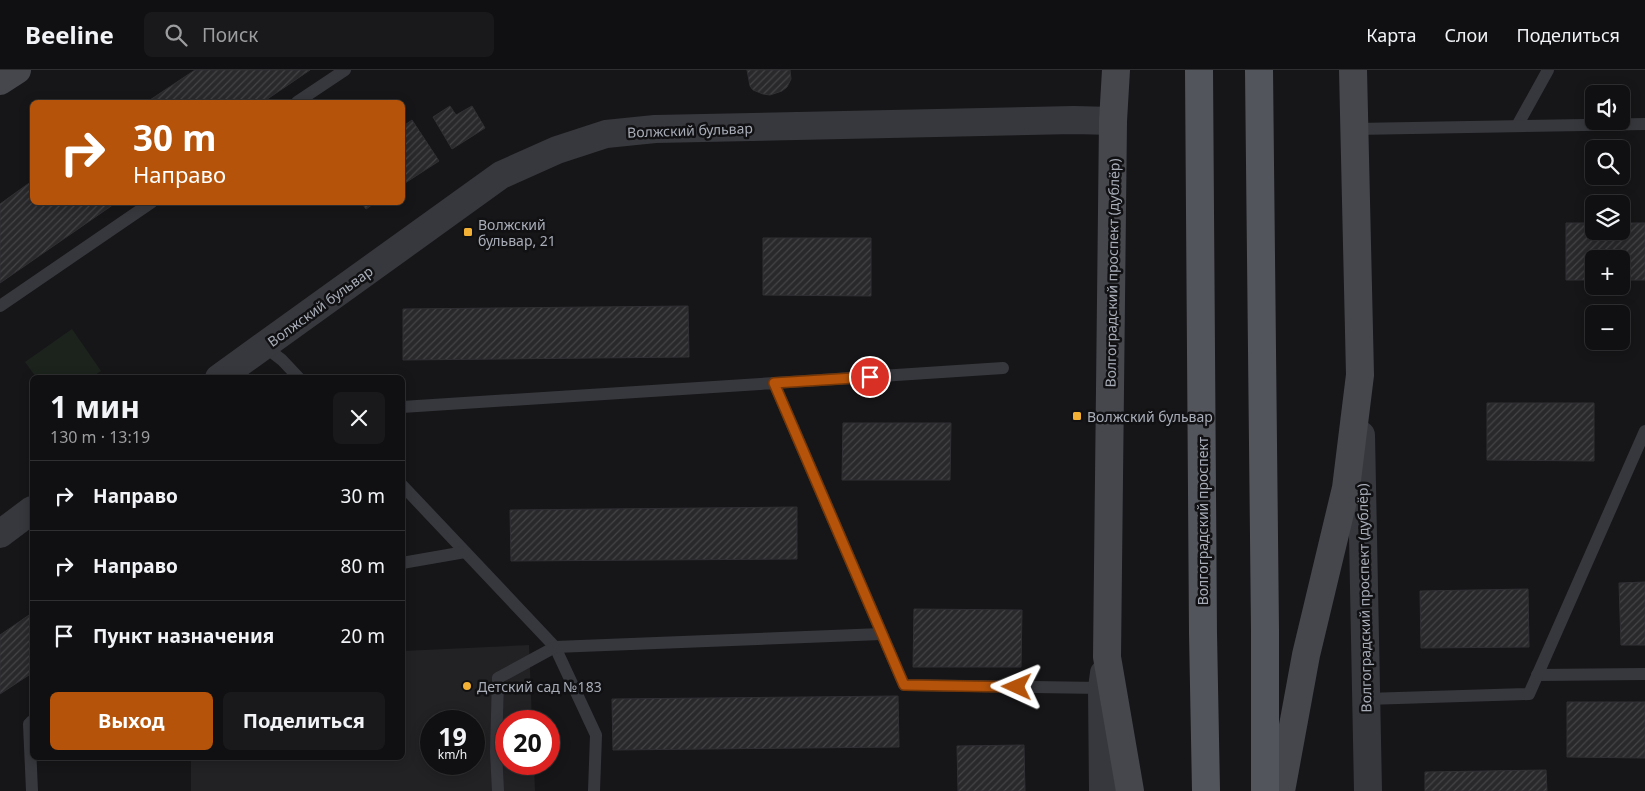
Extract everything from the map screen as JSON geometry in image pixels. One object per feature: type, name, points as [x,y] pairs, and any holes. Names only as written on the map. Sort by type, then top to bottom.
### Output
[{"type":"main road","points":[[0,81],[17,70]]},
{"type":"main road","name":"Волгоградский проспект (дублёр)","points":[[1116,70],[1113,121],[1107,657],[1130,791]]},
{"type":"main road","name":"Волгоградский проспект","points":[[1198,70],[1206,791]]},
{"type":"main road","points":[[1259,70],[1265,630],[1264,791]]},
{"type":"main road","name":"Волгоградский проспект (дублёр)","points":[[1281,791],[1306,655],[1346,488],[1360,375],[1353,70]]},
{"type":"street","name":"Волжский бульвар","points":[[223,375],[501,175],[557,150],[606,134],[655,129],[1074,120],[1113,121]]},
{"type":"street","name":"Волгоградский проспект (дублёр)","points":[[1360,375],[1368,791]]},
{"type":"street","points":[[0,534],[30,512]]},
{"type":"street","name":"Волгоградский проспект (дублёр)","points":[[1103,791],[1102,688],[1107,657]]},
{"type":"lane","points":[[300,100],[345,70]]},
{"type":"lane","points":[[1517,126],[1548,70]]},
{"type":"lane","points":[[1355,130],[1645,124]]},
{"type":"lane","points":[[0,306],[148,205]]},
{"type":"lane","points":[[264,346],[282,360],[296,375]]},
{"type":"lane","points":[[405,407],[1004,368]]},
{"type":"lane","points":[[774,383],[904,685],[1102,688]]},
{"type":"lane","points":[[1366,699],[1529,694],[1645,431]]},
{"type":"lane","points":[[405,488],[555,647],[596,735],[594,791]]},
{"type":"lane","points":[[405,562],[465,552]]},
{"type":"lane","points":[[498,791],[496,752],[498,678],[555,647],[881,634]]},
{"type":"lane","points":[[1537,675],[1645,674]]},
{"type":"lane","points":[[30,723],[30,746]]},
{"type":"lane","points":[[31,760],[32,791]]},
{"type":"shaded area","points":[[72,329],[101,371],[95,375],[35,375],[25,362]]},
{"type":"shaded area","name":"Детский сад №183","points":[[529,645],[532,710],[495,710],[495,775],[534,775],[535,791],[191,791],[191,760],[405,760],[405,651]]},
{"type":"building","points":[[195,70],[310,70],[266,100],[150,100]]},
{"type":"building","points":[[747,70],[790,70],[791,79],[787,87],[782,91],[770,95],[763,94],[753,90],[750,86]]},
{"type":"building","points":[[450,106],[456,115],[472,106],[485,128],[452,149],[433,117]]},
{"type":"building","points":[[412,120],[439,161],[405,183],[405,125]]},
{"type":"building","points":[[30,182],[30,205],[113,205],[0,283],[0,204]]},
{"type":"building","points":[[363,205],[372,205],[366,209]]},
{"type":"building","points":[[1566,223],[1585,223],[1585,240],[1630,240],[1630,223],[1645,223],[1645,280],[1630,280],[1630,250],[1585,250],[1585,280],[1566,280]]},
{"type":"building","points":[[763,238],[871,238],[871,296],[763,295]]},
{"type":"building","points":[[688,306],[689,357],[403,360],[403,309]]},
{"type":"building","points":[[1487,403],[1594,403],[1594,461],[1487,460]]},
{"type":"building","points":[[843,423],[951,423],[950,480],[842,480]]},
{"type":"building","points":[[797,507],[797,559],[511,561],[510,510]]},
{"type":"building","points":[[1645,582],[1645,645],[1621,645],[1619,583]]},
{"type":"building","points":[[1528,589],[1529,647],[1421,648],[1420,591]]},
{"type":"building","points":[[914,609],[1022,610],[1021,667],[913,667]]},
{"type":"building","points":[[30,614],[30,674],[0,694],[0,635]]},
{"type":"building","points":[[898,696],[899,747],[613,750],[612,699]]},
{"type":"building","points":[[1567,702],[1645,702],[1645,758],[1567,757]]},
{"type":"building","points":[[1024,745],[1025,791],[958,791],[957,746]]},
{"type":"building","points":[[1546,770],[1547,791],[1425,791],[1425,772]]},
{"type":"place","name":"Волжский бульвар, 21","points":[[468,232]]},
{"type":"place","name":"Волжский бульвар","points":[[1077,416]]},
{"type":"place","name":"Детский сад №183","points":[[467,686]]},
{"type":"route","points":[[870,377],[774,383],[904,685],[1017,687]]}]
